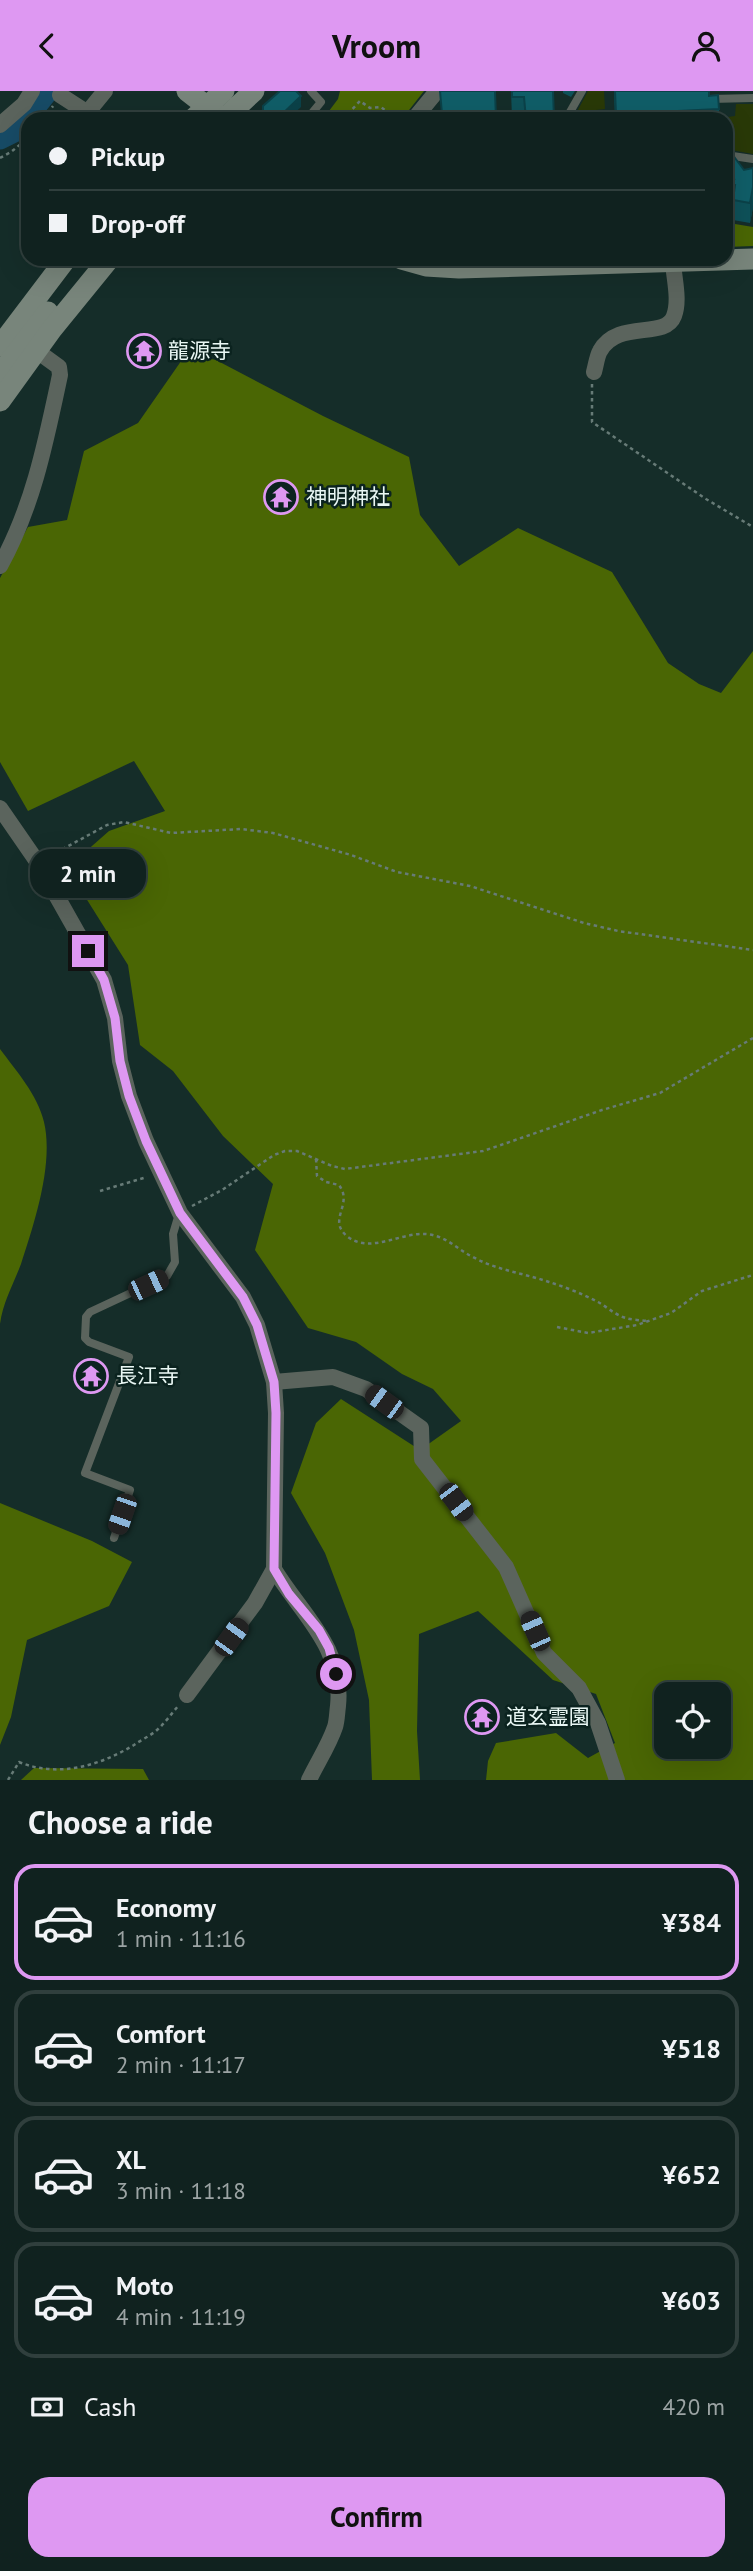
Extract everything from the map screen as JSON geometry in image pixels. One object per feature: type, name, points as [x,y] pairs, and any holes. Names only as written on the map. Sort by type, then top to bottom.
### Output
[{"type":"main road","points":[[187,91],[207,112]]},
{"type":"main road","points":[[213,112],[224,91]]},
{"type":"main road","points":[[218,112],[254,91]]},
{"type":"main road","points":[[733,260],[753,260]]},
{"type":"main road","points":[[0,323],[44,266]]},
{"type":"main road","points":[[0,347],[61,266]]},
{"type":"main road","points":[[0,375],[86,266]]},
{"type":"main road","points":[[0,401],[103,266]]},
{"type":"main road","points":[[426,266],[530,266]]},
{"type":"street","points":[[0,125],[24,104],[32,91]]},
{"type":"street","points":[[94,112],[106,91]]},
{"type":"street","points":[[420,112],[437,91]]},
{"type":"street","points":[[60,95],[86,112]]},
{"type":"street","points":[[594,372],[600,350],[624,332],[662,329],[669,324],[676,301],[673,266]]},
{"type":"street","points":[[0,566],[20,525],[38,473],[60,375],[59,367],[37,351]]},
{"type":"street","points":[[0,808],[38,863],[104,980],[115,1018],[120,1061],[129,1096],[161,1173],[180,1213],[243,1297],[257,1325],[274,1382],[274,1569],[255,1603],[187,1695]]},
{"type":"street","points":[[274,1382],[332,1377],[366,1389],[421,1427],[422,1459],[506,1567],[544,1653],[579,1688],[598,1723],[617,1780]]},
{"type":"street","points":[[274,1569],[289,1594],[319,1630],[329,1648],[336,1674],[339,1696],[335,1726],[309,1780]]},
{"type":"lane","points":[[311,91],[321,102],[313,112]]},
{"type":"lane","points":[[570,112],[582,91]]},
{"type":"lane","points":[[710,99],[753,98]]},
{"type":"lane","points":[[733,156],[753,159]]},
{"type":"lane","points":[[114,1538],[130,1490],[85,1473],[129,1357],[89,1342],[85,1338],[86,1317],[90,1312],[167,1276],[175,1262],[173,1234],[180,1213]]},
{"type":"path","points":[[350,112],[360,101],[370,108],[381,107],[386,112]]},
{"type":"path","points":[[0,158],[21,144]]},
{"type":"path","points":[[594,372],[591,391],[592,422],[706,499],[753,527]]},
{"type":"path","points":[[38,863],[107,825],[124,822],[171,833],[241,829],[273,833],[351,855],[397,872],[470,886],[584,923],[618,931],[753,950]]},
{"type":"path","points":[[180,1213],[231,1184],[274,1155],[285,1151],[297,1151],[345,1169],[483,1151],[660,1093],[753,1038]]},
{"type":"path","points":[[316,1159],[317,1176],[326,1182],[340,1185],[345,1193],[345,1202],[338,1219],[340,1228],[360,1243],[374,1243],[407,1234],[434,1235],[486,1263],[550,1282],[599,1302],[624,1318],[646,1321]]},
{"type":"path","points":[[100,1191],[161,1173]]},
{"type":"path","points":[[557,1327],[588,1333],[646,1321],[671,1313],[702,1291],[753,1275]]},
{"type":"path","points":[[8,1780],[19,1762],[34,1768],[54,1770],[86,1766],[114,1756],[156,1731],[187,1695]]},
{"type":"green space","points":[[340,91],[424,91],[408,112],[328,112],[338,99]]},
{"type":"green space","points":[[588,91],[604,91],[605,109],[577,112]]},
{"type":"green space","points":[[736,104],[753,104],[753,154],[733,150]]},
{"type":"green space","points":[[733,224],[753,227],[753,246],[733,247]]},
{"type":"green space","points":[[186,354],[216,360],[409,457],[420,515],[459,566],[518,528],[612,572],[668,663],[699,684],[721,693],[753,651],[753,1780],[486,1780],[488,1761],[496,1743],[556,1733],[588,1758],[615,1743],[596,1694],[553,1680],[478,1611],[419,1634],[417,1731],[420,1780],[372,1780],[369,1700],[354,1630],[325,1553],[291,1493],[316,1423],[341,1399],[420,1450],[461,1421],[433,1389],[402,1374],[356,1342],[308,1328],[255,1250],[273,1184],[223,1136],[173,1071],[140,1045],[128,965],[67,868],[109,831],[165,811],[134,761],[28,811],[0,762],[0,578],[28,527],[67,520],[84,451],[138,423]]},
{"type":"green space","points":[[0,1049],[37,1102],[44,1122],[46,1156],[37,1213],[0,1324]]},
{"type":"green space","points":[[0,1503],[92,1541],[132,1562],[109,1606],[27,1640],[11,1717],[0,1745]]},
{"type":"green space","points":[[34,1768],[143,1769],[149,1780],[21,1780]]},
{"type":"building","points":[[280,91],[296,91],[301,96],[284,112],[263,112],[263,106]]},
{"type":"building","points":[[440,91],[495,91],[496,112],[442,112]]},
{"type":"building","points":[[512,91],[553,91],[554,112],[525,112],[524,97],[512,97]]},
{"type":"building","points":[[615,91],[709,91],[709,96],[718,95],[719,109],[616,112]]},
{"type":"building","points":[[735,158],[744,170],[753,168],[750,203],[733,200]]},
{"type":"waterway","points":[[30,112],[47,91]]},
{"type":"waterway","points":[[0,138],[16,130],[21,124]]},
{"type":"place","name":"龍源寺","points":[[144,351]]},
{"type":"place","name":"神明神社","points":[[281,497]]},
{"type":"place","name":"長江寺","points":[[91,1376]]},
{"type":"place","name":"道玄霊園","points":[[482,1717]]},
{"type":"route","points":[[88,951],[104,980],[115,1018],[120,1061],[129,1096],[146,1141],[180,1213],[243,1297],[257,1325],[274,1382],[274,1569],[289,1594],[319,1630],[329,1648],[336,1674]]}]
